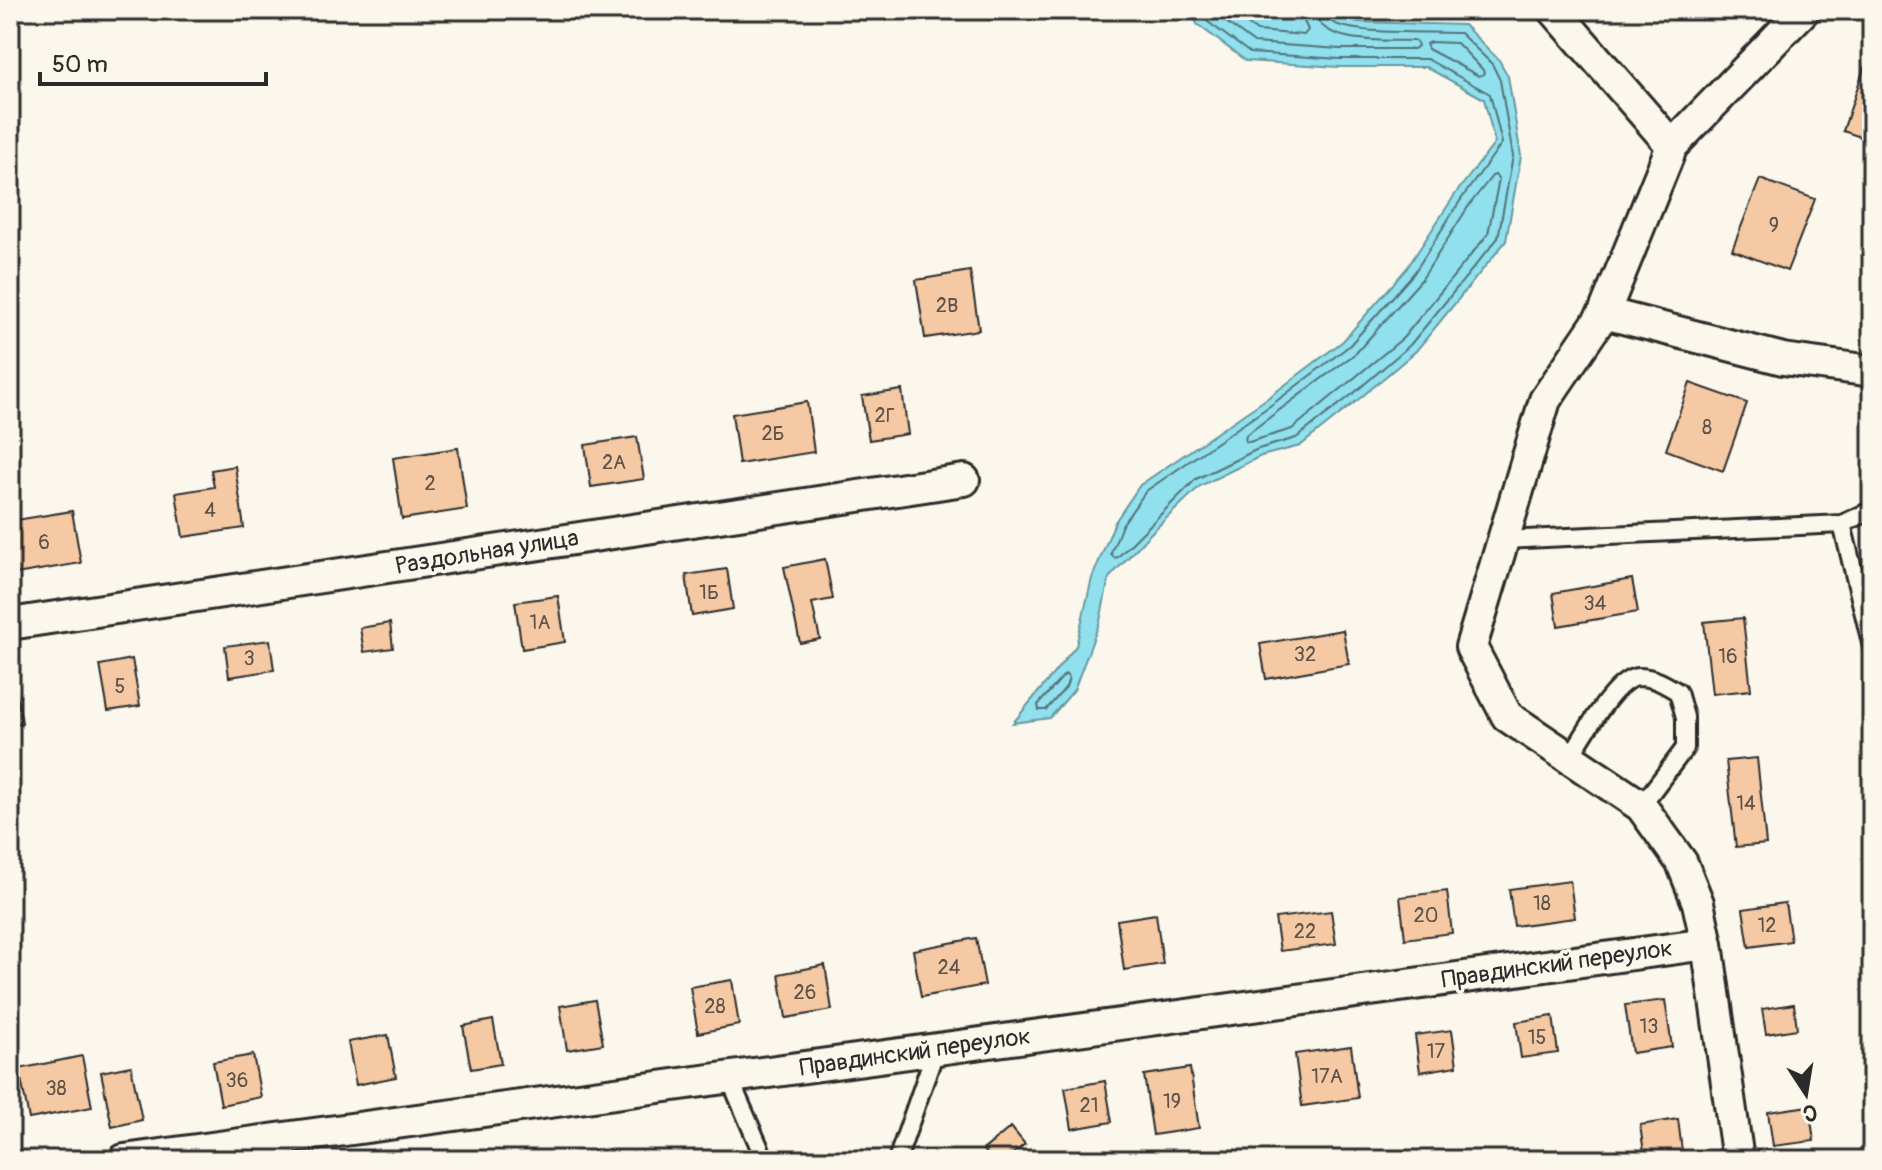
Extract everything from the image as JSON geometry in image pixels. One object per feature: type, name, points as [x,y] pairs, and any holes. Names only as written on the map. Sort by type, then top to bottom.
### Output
[{"type":"street","points":[[1554,10],[1672,146],[1804,10]]},
{"type":"street","name":"Правдинский переулок","points":[[1672,146],[1604,313],[1545,400],[1471,647],[1507,716],[1641,806],[1682,863],[1698,903],[1707,944],[1738,1160]]},
{"type":"street","points":[[1604,313],[1783,359],[1872,371]]},
{"type":"street","name":"Раздольная улица","points":[[10,624],[964,480]]},
{"type":"street","name":"Правдинский переулок","points":[[124,1160],[1707,944]]},
{"type":"lane","points":[[1503,540],[1842,524],[1872,508]]},
{"type":"lane","points":[[1842,524],[1872,647]]},
{"type":"lane","points":[[1570,757],[1613,691],[1634,677],[1659,680],[1678,692],[1685,717],[1685,748],[1641,806]]},
{"type":"lane","points":[[897,1160],[936,1049]]},
{"type":"lane","points":[[729,1077],[765,1160]]},
{"type":"water","points":[[1191,10],[1322,10],[1357,22],[1464,25],[1499,60],[1508,76],[1521,156],[1506,241],[1416,351],[1359,399],[1300,446],[1261,456],[1200,486],[1150,534],[1109,578],[1100,621],[1074,690],[1050,718],[1013,723],[1076,646],[1092,578],[1115,522],[1140,485],[1269,397],[1343,341],[1407,268],[1456,193],[1495,143],[1484,99],[1426,67],[1339,67],[1246,61],[1197,24]]},
{"type":"building","points":[[1866,62],[1872,64],[1872,141],[1843,131]]},
{"type":"building","points":[[1760,179],[1815,199],[1787,271],[1732,250]]},
{"type":"building","points":[[970,271],[979,330],[925,338],[916,280]]},
{"type":"building","points":[[1690,383],[1747,403],[1723,471],[1666,450]]},
{"type":"building","points":[[902,390],[908,434],[869,440],[862,396]]},
{"type":"building","points":[[807,402],[814,452],[739,464],[732,414]]},
{"type":"building","points":[[637,437],[644,479],[591,487],[585,445]]},
{"type":"building","points":[[458,448],[467,509],[402,519],[393,458]]},
{"type":"building","points":[[235,466],[244,528],[183,537],[176,493],[214,487],[211,470]]},
{"type":"building","points":[[72,511],[81,563],[10,575],[10,521]]},
{"type":"building","points":[[825,559],[833,599],[812,603],[820,639],[800,643],[784,567]]},
{"type":"building","points":[[727,569],[733,609],[692,616],[686,575]]},
{"type":"building","points":[[1632,579],[1638,612],[1558,626],[1553,593]]},
{"type":"building","points":[[558,596],[565,642],[522,649],[515,602]]},
{"type":"building","points":[[1743,618],[1751,690],[1712,694],[1704,622]]},
{"type":"building","points":[[390,623],[393,648],[364,652],[360,628]]},
{"type":"building","points":[[1343,630],[1349,664],[1266,679],[1260,644]]},
{"type":"building","points":[[270,640],[274,670],[229,677],[225,646]]},
{"type":"building","points":[[132,659],[140,706],[108,711],[100,665]]},
{"type":"building","points":[[14,679],[22,723],[10,725],[10,680]]},
{"type":"building","points":[[1757,758],[1766,844],[1736,847],[1726,761]]},
{"type":"building","points":[[1570,881],[1575,918],[1514,926],[1509,889]]},
{"type":"building","points":[[1447,891],[1452,933],[1405,939],[1400,897]]},
{"type":"building","points":[[1785,903],[1791,941],[1749,947],[1743,909]]},
{"type":"building","points":[[1331,911],[1336,944],[1280,951],[1275,918]]},
{"type":"building","points":[[1156,914],[1163,964],[1124,970],[1117,920]]},
{"type":"building","points":[[976,938],[985,985],[921,997],[913,950]]},
{"type":"building","points":[[825,965],[832,1010],[786,1018],[779,974]]},
{"type":"building","points":[[732,980],[739,1025],[698,1033],[690,987]]},
{"type":"building","points":[[595,1000],[603,1044],[567,1050],[560,1006]]},
{"type":"building","points":[[1665,1000],[1672,1047],[1632,1053],[1625,1005]]},
{"type":"building","points":[[1794,1004],[1797,1029],[1766,1034],[1762,1009]]},
{"type":"building","points":[[1553,1016],[1558,1053],[1521,1058],[1516,1022]]},
{"type":"building","points":[[493,1020],[501,1064],[471,1069],[463,1026]]},
{"type":"building","points":[[1452,1030],[1457,1066],[1420,1072],[1415,1035]]},
{"type":"building","points":[[388,1035],[396,1077],[356,1085],[348,1042]]},
{"type":"building","points":[[1351,1046],[1358,1098],[1302,1106],[1295,1054]]},
{"type":"building","points":[[253,1055],[261,1097],[221,1105],[213,1062]]},
{"type":"building","points":[[82,1056],[92,1107],[29,1119],[19,1069]]},
{"type":"building","points":[[131,1066],[142,1120],[112,1127],[101,1072]]},
{"type":"building","points":[[1190,1068],[1199,1128],[1153,1135],[1144,1075]]},
{"type":"building","points":[[1105,1081],[1112,1122],[1072,1129],[1065,1088]]},
{"type":"building","points":[[1809,1106],[1814,1141],[1773,1146],[1768,1112]]},
{"type":"building","points":[[1678,1119],[1683,1159],[1645,1160],[1640,1125]]},
{"type":"building","points":[[1011,1127],[1025,1144],[1005,1160],[991,1160],[983,1150]]}]
